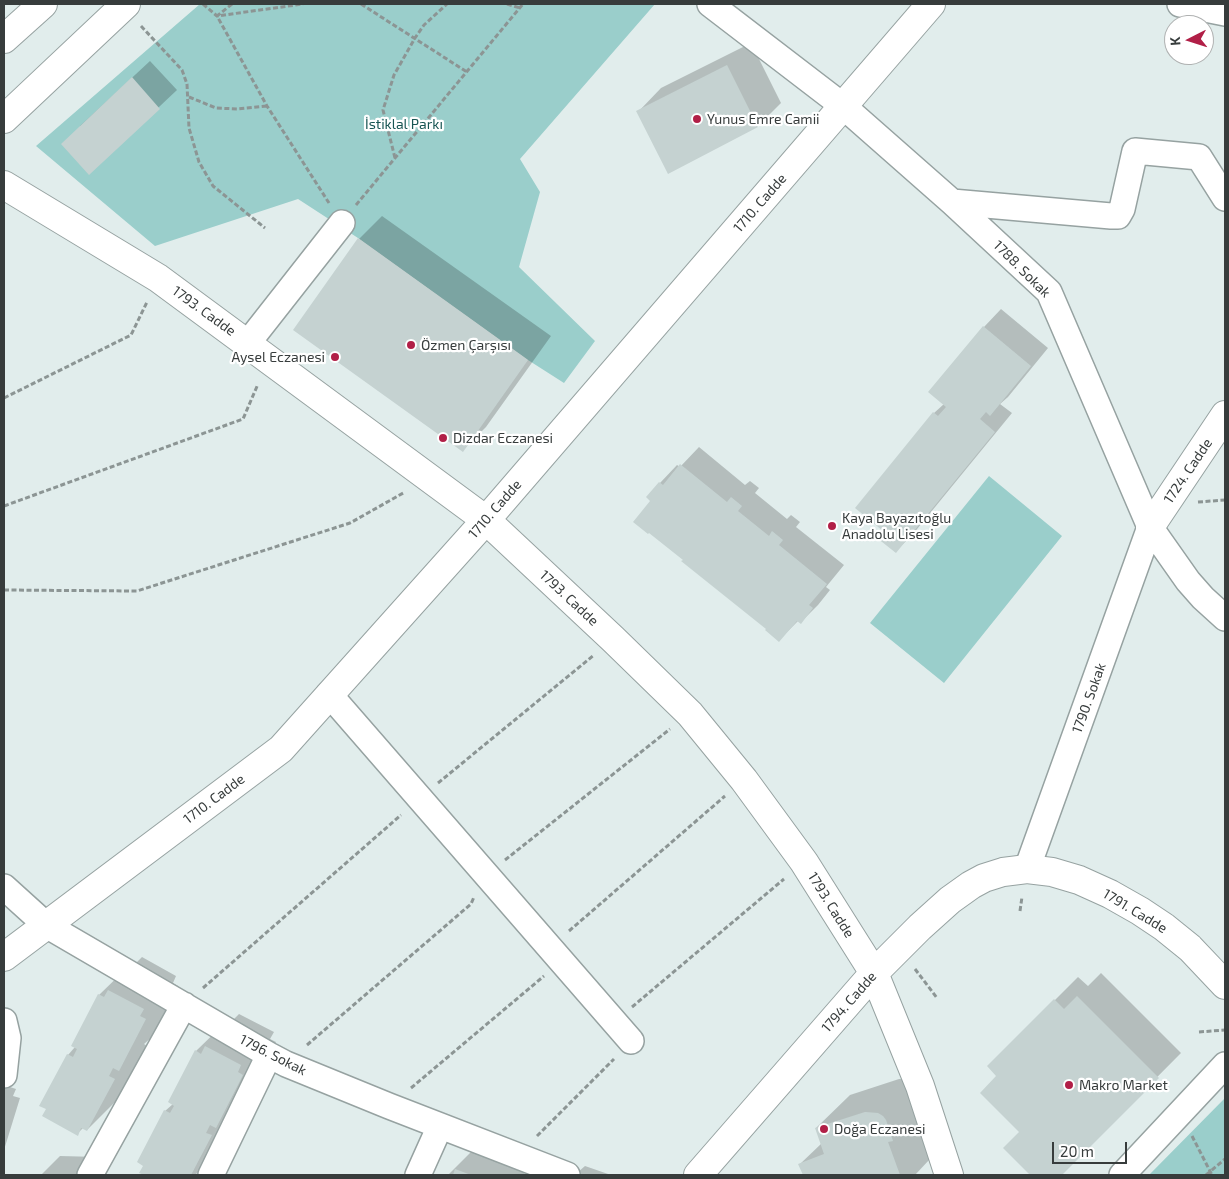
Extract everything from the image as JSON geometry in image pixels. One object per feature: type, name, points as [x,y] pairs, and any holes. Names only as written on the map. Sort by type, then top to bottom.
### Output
[{"type":"street","points":[[4,39],[43,4]]},
{"type":"street","name":"1788. Sokak","points":[[710,4],[843,106],[1050,292],[1150,527],[1188,581],[1225,618]]},
{"type":"street","name":"1710. Cadde","points":[[4,956],[281,749],[486,520],[932,4]]},
{"type":"street","points":[[1180,4],[1225,13]]},
{"type":"street","points":[[4,119],[124,5]]},
{"type":"street","points":[[952,202],[1118,216],[1122,209],[1134,151],[1199,157],[1225,198]]},
{"type":"street","name":"1793. Cadde","points":[[4,185],[158,278],[486,520],[690,714],[744,780],[804,862],[874,973],[920,1086],[949,1175]]},
{"type":"street","points":[[247,344],[342,223]]},
{"type":"street","name":"1724. Cadde","points":[[1150,527],[1225,415]]},
{"type":"street","name":"1790. Sokak","points":[[1027,869],[1150,527]]},
{"type":"street","points":[[329,694],[632,1041]]},
{"type":"street","name":"1794. Cadde","points":[[698,1175],[874,973],[950,900],[984,878],[1003,872],[1027,869]]},
{"type":"street","name":"1791. Cadde","points":[[1027,869],[1052,872],[1079,880],[1110,894],[1140,911],[1190,948],[1225,985]]},
{"type":"street","name":"1796. Sokak","points":[[4,887],[46,925],[286,1064],[440,1126],[523,1164],[567,1175]]},
{"type":"street","points":[[90,1175],[184,1005]]},
{"type":"street","points":[[4,1021],[8,1038],[4,1075]]},
{"type":"street","points":[[211,1175],[269,1055]]},
{"type":"street","points":[[1122,1175],[1225,1065]]},
{"type":"street","points":[[418,1175],[440,1126]]},
{"type":"path","points":[[203,4],[217,16],[268,106],[342,223],[523,4]]},
{"type":"path","points":[[217,16],[232,4]]},
{"type":"path","points":[[217,16],[304,4]]},
{"type":"path","points":[[362,4],[467,72]]},
{"type":"path","points":[[395,158],[383,110],[394,75],[414,38],[424,25],[447,4]]},
{"type":"path","points":[[507,4],[520,8]]},
{"type":"path","points":[[124,5],[182,70],[187,84],[189,128],[199,162],[213,186],[265,228]]},
{"type":"path","points":[[188,96],[216,108],[238,109],[268,106]]},
{"type":"path","points":[[4,398],[131,335],[158,278]]},
{"type":"path","points":[[4,506],[243,419],[270,360]]},
{"type":"path","points":[[4,590],[137,591],[350,523],[430,478]]},
{"type":"path","points":[[184,1005],[420,798],[613,639]]},
{"type":"path","points":[[389,1106],[744,780]]},
{"type":"path","points":[[615,1022],[804,862]]},
{"type":"path","points":[[899,948],[937,998]]},
{"type":"path","points":[[1199,1032],[1225,1030]]},
{"type":"path","points":[[523,1164],[632,1041]]},
{"type":"path","points":[[1181,1113],[1211,1174]]},
{"type":"path","points":[[1206,1175],[1211,1174],[1225,1159]]},
{"type":"green space","name":"İstiklal Parkı","points":[[200,4],[655,4],[520,159],[540,192],[519,267],[595,341],[564,383],[528,360],[358,238],[298,199],[155,246],[36,146]]},
{"type":"green space","points":[[989,476],[1062,536],[944,683],[870,623]]},
{"type":"green space","points":[[1225,1098],[1225,1175],[1149,1175]]},
{"type":"building","name":"Yunus Emre Camii","points":[[727,65],[758,127],[668,174],[636,111]]},
{"type":"building","points":[[132,77],[160,109],[89,175],[61,144]]},
{"type":"building","name":"Özmen Çarşısı","points":[[358,238],[528,360],[463,452],[293,330]]},
{"type":"building","points":[[983,326],[1031,366],[990,416],[986,412],[980,419],[995,432],[896,553],[877,538],[883,531],[855,508],[933,412],[938,416],[946,407],[928,392]]},
{"type":"building","points":[[680,464],[727,502],[731,497],[742,506],[738,511],[769,536],[772,531],[783,540],[779,545],[827,584],[809,605],[813,608],[801,624],[797,621],[779,642],[766,629],[681,561],[683,560],[633,522],[650,501],[646,497],[659,482],[663,485]]},
{"type":"building","points":[[108,990],[144,1009],[140,1016],[146,1019],[119,1071],[113,1068],[109,1076],[115,1079],[87,1131],[81,1128],[78,1136],[42,1116],[46,1109],[39,1106],[67,1054],[73,1057],[77,1049],[71,1046],[98,994],[104,997]]},
{"type":"building","name":"Makro Market","points":[[1077,996],[1159,1078],[1062,1175],[1030,1175],[1003,1148],[1019,1132],[980,1093],[996,1076],[987,1066],[1054,999],[1064,1009]]},
{"type":"building","points":[[205,1046],[241,1065],[238,1072],[243,1075],[216,1128],[210,1125],[206,1133],[212,1135],[191,1175],[144,1175],[139,1173],[143,1166],[137,1162],[164,1110],[170,1113],[174,1106],[168,1102],[195,1050],[201,1054]]},
{"type":"building","points":[[865,1112],[878,1113],[886,1120],[893,1141],[888,1142],[900,1175],[803,1175],[798,1164],[824,1154],[815,1128]]},
{"type":"building","points":[[455,1169],[471,1175],[453,1175]]},
{"type":"place","name":"Yunus Emre Camii","points":[[697,119]]},
{"type":"place","name":"Özmen Çarşısı","points":[[411,345]]},
{"type":"place","name":"Aysel Eczanesi","points":[[335,357]]},
{"type":"place","name":"Dizdar Eczanesi","points":[[443,438]]},
{"type":"place","name":"Kaya Bayazıtoğlu Anadolu Lisesi","points":[[832,526]]},
{"type":"place","name":"Makro Market","points":[[1069,1085]]},
{"type":"place","name":"Doğa Eczanesi","points":[[824,1129]]}]
